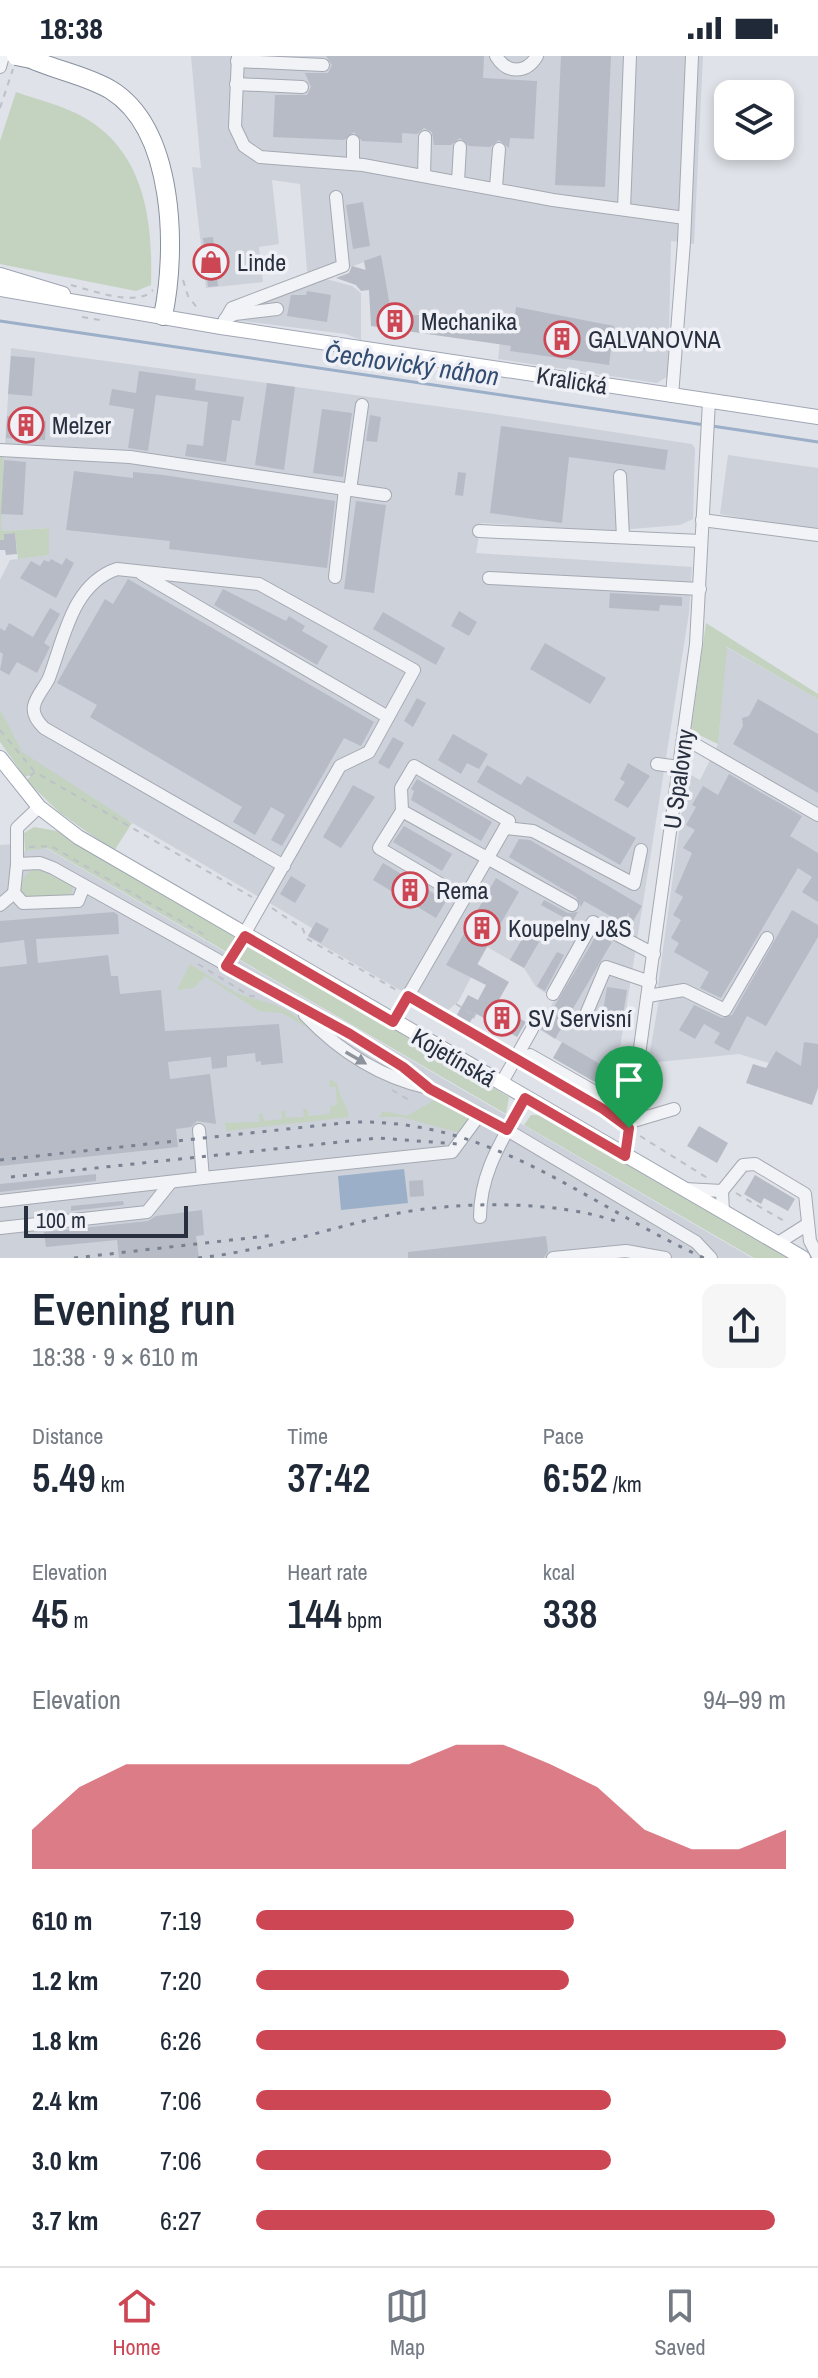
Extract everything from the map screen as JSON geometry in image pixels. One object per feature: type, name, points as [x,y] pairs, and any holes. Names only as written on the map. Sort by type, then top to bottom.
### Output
[{"type":"highway","points":[[17,61],[112,91],[138,114],[152,136],[161,162],[169,250],[170,286],[163,316]]},
{"type":"main road","name":"Kralická","points":[[0,275],[90,304]]},
{"type":"main road","name":"Kralická","points":[[0,289],[672,396],[709,408],[818,417]]},
{"type":"main road","name":"Kojetínská","points":[[2,765],[39,807],[78,837],[803,1258]]},
{"type":"street","points":[[3,56],[17,61]]},
{"type":"street","points":[[496,56],[503,66],[518,70],[530,65],[537,56]]},
{"type":"street","points":[[624,209],[630,56]]},
{"type":"street","points":[[672,396],[685,218],[692,56]]},
{"type":"street","points":[[323,65],[238,58],[235,127],[241,141],[252,153],[274,160],[353,163],[685,218]]},
{"type":"street","points":[[236,84],[302,87]]},
{"type":"street","points":[[612,104],[628,104]]},
{"type":"street","points":[[424,175],[425,137]]},
{"type":"street","points":[[611,139],[627,142]]},
{"type":"street","points":[[353,141],[353,163]]},
{"type":"street","points":[[458,181],[460,147]]},
{"type":"street","points":[[496,187],[499,149]]},
{"type":"street","points":[[222,324],[232,308],[343,266],[336,197]]},
{"type":"street","points":[[222,324],[235,314],[277,309]]},
{"type":"street","points":[[335,577],[362,405]]},
{"type":"street","name":"U Spalovny","points":[[625,1156],[684,738],[700,589],[709,408]]},
{"type":"street","points":[[0,450],[130,457],[385,495]]},
{"type":"street","points":[[620,476],[623,537]]},
{"type":"street","points":[[702,520],[818,535]]},
{"type":"street","points":[[479,531],[701,541]]},
{"type":"street","points":[[226,966],[245,936],[340,766],[369,752],[414,670],[259,584],[117,569],[90,583],[61,636],[48,679],[34,707],[36,719],[44,728],[284,866]]},
{"type":"street","points":[[138,571],[388,717]]},
{"type":"street","points":[[489,578],[700,589]]},
{"type":"street","points":[[684,738],[818,815]]},
{"type":"street","points":[[657,764],[679,767]]},
{"type":"street","points":[[393,1022],[509,821],[414,766],[401,788],[402,811],[379,848],[464,898]]},
{"type":"street","points":[[39,807],[17,828],[16,899],[29,905],[80,900],[84,886]]},
{"type":"street","points":[[402,811],[572,905]]},
{"type":"street","points":[[505,828],[533,831],[634,884],[641,850]]},
{"type":"street","points":[[17,864],[40,863],[226,966],[298,1007],[334,1045],[397,1081],[430,1089],[480,1114],[696,1242],[711,1258]]},
{"type":"street","points":[[0,905],[14,893]]},
{"type":"street","points":[[553,994],[593,922],[654,954]]},
{"type":"street","points":[[648,996],[684,990],[725,1010],[767,938]]},
{"type":"street","points":[[587,1012],[606,967],[650,982]]},
{"type":"street","points":[[501,1084],[532,1029]]},
{"type":"street","points":[[530,1055],[630,1121],[674,1109]]},
{"type":"street","points":[[480,1217],[480,1193],[496,1148],[525,1098]]},
{"type":"street","points":[[0,1201],[452,1152],[458,1149],[480,1114]]},
{"type":"street","points":[[199,1130],[203,1178]]},
{"type":"street","points":[[723,1212],[723,1189],[743,1165],[755,1164],[805,1194],[804,1228],[818,1256]]},
{"type":"street","points":[[0,1228],[147,1212],[171,1182]]},
{"type":"street","points":[[682,1189],[723,1189]]},
{"type":"street","points":[[778,1243],[804,1228]]},
{"type":"street","points":[[553,1258],[626,1251],[665,1258]]},
{"type":"path","points":[[0,108],[17,61]]},
{"type":"path","points":[[59,282],[136,297],[149,294],[157,281]]},
{"type":"path","points":[[0,730],[35,772],[263,903],[303,929],[306,938],[516,1059]]},
{"type":"path","points":[[25,779],[35,772]]},
{"type":"path","points":[[15,849],[51,846],[204,935],[207,940],[197,961],[202,968],[250,996],[265,997]]},
{"type":"path","points":[[456,1004],[475,1014],[466,1030]]},
{"type":"path","points":[[383,1085],[411,1101]]},
{"type":"path","points":[[630,1121],[723,1189],[804,1228]]},
{"type":"shaded area","points":[[191,56],[703,56],[694,244],[671,241],[668,376],[657,383],[498,359],[502,324],[372,309],[364,262],[322,278],[352,286],[361,293],[361,340],[346,334],[234,320],[236,310],[308,282],[300,184],[272,180],[279,244],[259,247],[263,282],[206,288],[192,167],[201,168]]},
{"type":"shaded area","points":[[11,348],[692,444],[695,448],[693,519],[680,525],[607,531],[481,523],[476,553],[692,567],[689,613],[616,1073],[538,1029],[555,999],[536,987],[524,968],[487,947],[458,1002],[447,1011],[405,993],[308,937],[312,928],[88,797],[21,752],[0,709],[0,580],[10,560],[48,555],[48,528],[3,531],[0,528]]},
{"type":"shaded area","points":[[728,455],[818,468],[818,542],[773,535],[775,524],[720,514]]},
{"type":"shaded area","points":[[726,647],[818,699],[818,1078],[739,1054],[648,1063],[660,994],[658,986],[687,773],[700,780],[718,744]]},
{"type":"shaded area","points":[[16,844],[18,852],[46,848],[752,1258],[0,1258],[0,845]]},
{"type":"green space","points":[[16,92],[85,118],[121,150],[133,169],[147,213],[151,285],[136,291],[0,264],[0,141]]},
{"type":"green space","points":[[0,456],[4,456],[1,528],[3,531],[49,528],[49,555],[18,559],[15,533],[4,534],[4,540],[0,540]]},
{"type":"green space","points":[[706,623],[818,694],[818,699],[727,647],[718,744],[691,731]]},
{"type":"green space","points":[[0,709],[22,752],[132,823],[114,851],[59,812],[26,780],[35,773],[25,777],[0,742]]},
{"type":"green space","points":[[34,827],[57,831],[509,1097],[506,1114],[47,848],[25,851],[24,833]]},
{"type":"green space","points":[[38,869],[73,886],[69,896],[27,897],[21,891],[23,879],[30,871]]},
{"type":"green space","points":[[190,964],[243,996],[288,1011],[306,1027],[282,1013],[259,1011],[205,976],[194,988],[177,990]]},
{"type":"green space","points":[[329,1079],[337,1083],[349,1117],[226,1131],[225,1123],[259,1122],[259,1114],[262,1113],[264,1121],[282,1119],[281,1111],[285,1111],[286,1118],[304,1117],[303,1109],[307,1109],[308,1116],[330,1114],[330,1106],[337,1105],[336,1087],[330,1087]]},
{"type":"green space","points":[[436,1099],[473,1117],[464,1134],[401,1117],[379,1117],[383,1111],[407,1116]]},
{"type":"green space","points":[[531,1115],[541,1115],[789,1258],[754,1258],[524,1125]]},
{"type":"water","points":[[404,1169],[408,1203],[341,1210],[338,1176]]},
{"type":"building","points":[[326,56],[484,56],[483,78],[537,81],[534,139],[510,138],[509,148],[499,140],[490,147],[469,146],[460,138],[451,145],[434,145],[432,132],[424,128],[417,134],[402,133],[402,143],[362,141],[354,132],[344,140],[273,137],[275,95],[307,95],[311,87],[305,73],[328,73],[332,65]]},
{"type":"building","points":[[561,56],[611,56],[605,187],[555,185]]},
{"type":"building","points":[[363,202],[370,246],[353,249],[346,205]]},
{"type":"building","name":"Linde","points":[[213,237],[218,286],[208,287],[203,238]]},
{"type":"building","points":[[381,255],[391,312],[419,315],[420,312],[514,325],[516,307],[614,326],[609,365],[510,351],[511,346],[371,326],[369,290],[361,291],[356,285],[336,278],[349,273],[352,266],[366,270],[364,261]]},
{"type":"building","points":[[307,291],[331,295],[327,322],[287,316],[291,295],[306,295]]},
{"type":"building","points":[[635,330],[655,331],[654,350],[634,349]]},
{"type":"building","points":[[11,356],[35,358],[32,396],[8,394]]},
{"type":"building","points":[[139,371],[196,379],[195,390],[244,397],[240,421],[232,420],[226,462],[185,456],[187,444],[203,446],[208,402],[194,400],[156,395],[148,451],[128,448],[134,409],[109,405],[112,389],[136,393]]},
{"type":"building","points":[[267,383],[295,387],[284,470],[255,465]]},
{"type":"building","points":[[322,409],[352,413],[343,477],[313,473]]},
{"type":"building","points":[[370,415],[381,417],[377,442],[366,441]]},
{"type":"building","name":"Melzer","points":[[7,416],[46,421],[45,440],[6,438]]},
{"type":"building","points":[[501,426],[668,450],[665,470],[569,457],[562,523],[490,513]]},
{"type":"building","points":[[4,460],[26,462],[23,515],[1,514]]},
{"type":"building","points":[[74,471],[133,478],[133,472],[163,475],[335,501],[327,568],[169,549],[170,541],[66,530]]},
{"type":"building","points":[[458,472],[466,473],[463,496],[455,495]]},
{"type":"building","points":[[356,501],[386,505],[374,593],[344,589]]},
{"type":"building","points":[[15,533],[17,554],[6,555],[5,550],[0,550],[0,540],[4,540],[4,534]]},
{"type":"building","points":[[66,558],[74,563],[56,598],[20,578],[31,561],[40,566],[44,560],[49,562],[51,559],[62,565]]},
{"type":"building","points":[[128,579],[374,722],[361,746],[344,738],[282,846],[271,840],[285,815],[271,807],[255,835],[233,822],[242,807],[90,717],[97,705],[57,683],[105,599],[113,604]]},
{"type":"building","points":[[223,589],[286,621],[289,616],[305,626],[302,631],[328,646],[317,665],[214,605]]},
{"type":"building","points":[[610,593],[682,597],[682,606],[660,605],[659,611],[609,608]]},
{"type":"building","points":[[50,608],[60,614],[44,643],[50,647],[37,673],[17,662],[9,675],[0,670],[3,654],[0,652],[0,628],[5,631],[9,623],[33,637]]},
{"type":"building","points":[[459,611],[477,622],[469,636],[451,626]]},
{"type":"building","points":[[383,612],[445,648],[436,665],[373,629]]},
{"type":"building","points":[[545,643],[606,678],[590,704],[530,669]]},
{"type":"building","points":[[417,698],[426,703],[413,727],[404,721]]},
{"type":"building","points":[[758,699],[818,734],[818,793],[733,744],[743,726],[742,718],[749,716]]},
{"type":"building","points":[[453,734],[488,754],[479,769],[467,763],[461,774],[438,760]]},
{"type":"building","points":[[393,737],[404,743],[389,769],[378,763]]},
{"type":"building","points":[[628,763],[650,776],[628,808],[614,800],[625,782],[620,779]]},
{"type":"building","points":[[487,765],[521,785],[527,776],[636,838],[620,865],[477,782]]},
{"type":"building","points":[[729,774],[802,816],[790,836],[818,853],[818,902],[802,892],[812,877],[798,868],[721,998],[700,988],[709,972],[674,952],[679,943],[671,938],[681,920],[673,915],[683,897],[675,892],[692,853],[683,848],[695,830],[686,825],[696,807],[692,805],[703,786],[718,795]]},
{"type":"building","points":[[417,779],[492,822],[481,841],[411,800],[414,791],[411,789]]},
{"type":"building","points":[[353,785],[375,797],[341,848],[323,837]]},
{"type":"building","points":[[404,826],[452,854],[442,871],[393,842]]},
{"type":"building","points":[[519,839],[530,840],[642,906],[628,930],[629,912],[623,923],[584,901],[581,907],[576,897],[509,857]]},
{"type":"building","name":"Rema","points":[[383,863],[446,901],[436,918],[373,880]]},
{"type":"building","points":[[291,876],[306,885],[295,903],[280,894]]},
{"type":"building","points":[[496,878],[519,892],[477,964],[509,982],[496,1005],[526,1022],[517,1037],[475,1013],[467,1028],[454,1020],[468,995],[478,1000],[486,985],[446,965]]},
{"type":"building","points":[[544,900],[568,913],[578,912],[572,922],[541,905]]},
{"type":"building","points":[[792,910],[818,925],[818,937],[766,1026],[747,1016],[729,1051],[714,1043],[720,1033],[704,1024],[695,1039],[679,1030],[694,1005],[722,1018],[732,1015]]},
{"type":"building","points":[[114,912],[118,915],[119,934],[36,939],[38,963],[108,955],[111,976],[118,976],[120,994],[161,990],[165,1031],[279,1024],[283,1063],[261,1065],[261,1061],[256,1062],[255,1053],[227,1056],[227,1067],[212,1069],[211,1057],[168,1062],[170,1079],[210,1074],[216,1124],[197,1121],[191,1127],[176,1129],[178,1147],[0,1166],[0,967],[27,964],[24,940],[0,943],[0,921]]},
{"type":"building","points":[[316,922],[329,929],[321,943],[308,936]]},
{"type":"building","points":[[525,934],[539,942],[524,968],[510,960]]},
{"type":"building","points":[[597,934],[612,942],[555,1039],[541,1029]]},
{"type":"building","points":[[557,952],[564,955],[545,991],[537,986]]},
{"type":"building","points":[[607,987],[627,990],[621,1027],[601,1024]]},
{"type":"building","points":[[562,1042],[616,1073],[607,1089],[553,1058]]},
{"type":"building","points":[[804,1042],[818,1044],[818,1088],[812,1105],[746,1083],[753,1064],[766,1068],[776,1051],[801,1066]]},
{"type":"building","points":[[649,1071],[659,1073],[655,1097],[645,1096]]},
{"type":"building","points":[[699,1126],[728,1143],[717,1163],[687,1146]]},
{"type":"building","points":[[96,1174],[96,1181],[0,1192],[0,1184]]},
{"type":"building","points":[[755,1175],[795,1199],[788,1211],[764,1198],[761,1204],[744,1194]]},
{"type":"building","points":[[423,1180],[424,1196],[410,1197],[409,1181]]},
{"type":"building","points":[[123,1201],[124,1205],[71,1211],[71,1206]]},
{"type":"building","points":[[202,1210],[204,1235],[196,1236],[199,1258],[119,1258],[117,1240],[46,1247],[44,1232],[148,1221],[156,1216]]},
{"type":"building","points":[[546,1236],[548,1251],[544,1258],[408,1258],[408,1252]]},
{"type":"waterway","name":"Čechovický náhon","points":[[0,321],[705,425]]},
{"type":"waterway","name":"Čechovický náhon","points":[[712,426],[818,442]]},
{"type":"railway","points":[[0,1160],[352,1122],[403,1125],[450,1134],[494,1149],[536,1168],[704,1258]]},
{"type":"railway","points":[[11,1177],[378,1138],[458,1144]]},
{"type":"railway","points":[[198,1258],[272,1245],[394,1214],[447,1207],[537,1206],[618,1222]]},
{"type":"railway","points":[[74,1258],[275,1235]]},
{"type":"place","name":"Linde","points":[[211,262]]},
{"type":"place","name":"Mechanika","points":[[395,321]]},
{"type":"place","name":"GALVANOVNA","points":[[562,339]]},
{"type":"place","name":"Melzer","points":[[26,425]]},
{"type":"place","name":"Rema","points":[[410,890]]},
{"type":"place","name":"Koupelny J&S","points":[[482,928]]},
{"type":"place","name":"SV Servisní","points":[[502,1018]]},
{"type":"route","points":[[245,936],[393,1022],[408,996],[603,1109],[629,1128],[625,1156],[525,1098],[507,1130],[430,1089],[403,1067],[350,1034],[226,966],[245,936]]}]
